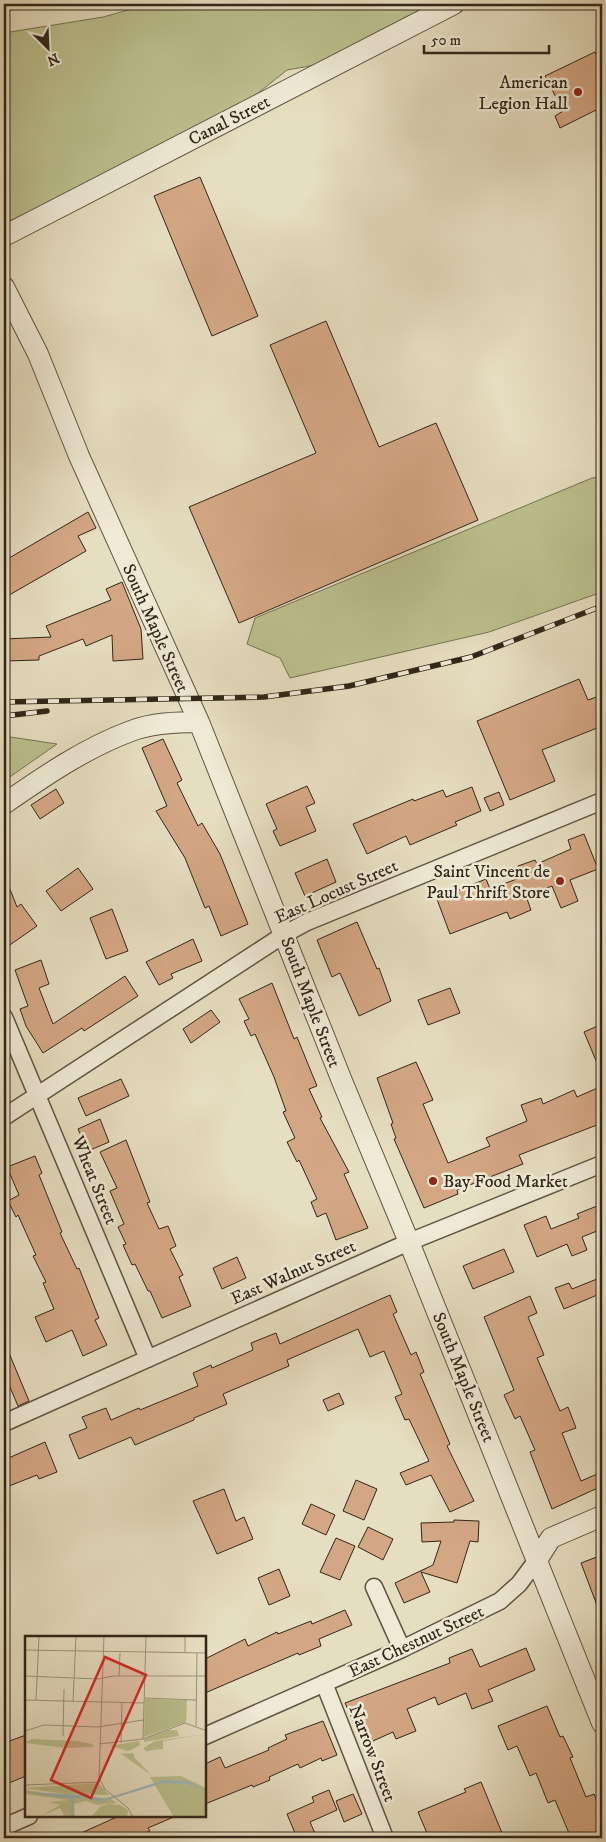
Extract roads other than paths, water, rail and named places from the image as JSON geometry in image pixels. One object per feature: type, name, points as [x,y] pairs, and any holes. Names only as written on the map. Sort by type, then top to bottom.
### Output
[{"type":"street","name":"Canal Street","points":[[4,236],[454,4]]},
{"type":"street","name":"South Maple Street","points":[[4,287],[38,354],[79,456],[199,722],[602,1724]]},
{"type":"street","points":[[4,804],[87,752],[131,730],[165,723],[199,722]]},
{"type":"street","name":"East Locust Street","points":[[4,1117],[285,934],[313,920],[602,801]]},
{"type":"street","name":"Wheat Street","points":[[4,1017],[148,1359]]},
{"type":"street","name":"East Walnut Street","points":[[4,1423],[409,1242],[602,1164]]},
{"type":"street","name":"East Chestnut Street","points":[[206,1736],[402,1649],[500,1602],[519,1584],[551,1538],[602,1516]]},
{"type":"street","points":[[374,1587],[402,1649]]},
{"type":"street","name":"Narrow Street","points":[[324,1683],[385,1838]]},
{"type":"street","points":[[4,1827],[27,1817]]},
{"type":"water","points":[[4,4],[52,4],[4,11]]},
{"type":"railway","points":[[4,702],[264,697],[349,686],[471,657],[602,606]]},
{"type":"railway","points":[[4,716],[47,711]]},
{"type":"place","name":"American Legion Hall","points":[[578,92]]},
{"type":"place","name":"Saint Vincent de Paul Thrift Store","points":[[560,881]]},
{"type":"place","name":"Bay Food Market","points":[[433,1181]]}]
